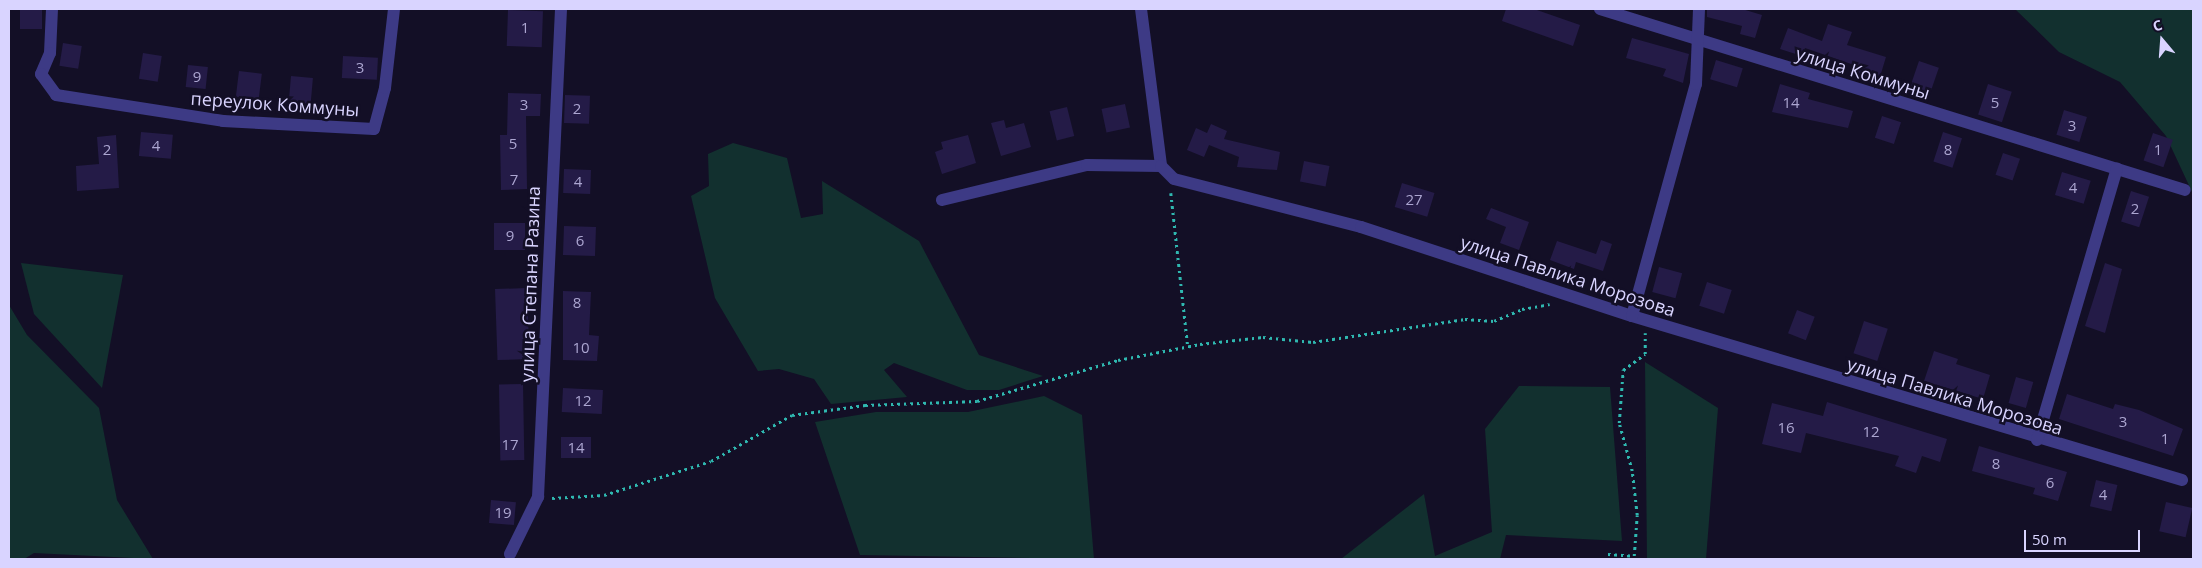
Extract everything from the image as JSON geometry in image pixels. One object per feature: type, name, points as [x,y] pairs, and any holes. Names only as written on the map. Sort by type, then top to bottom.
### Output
[{"type":"street","name":"переулок Коммуны","points":[[52,9],[50,53],[41,74],[56,95],[223,121],[374,129],[385,88],[394,9]]},
{"type":"street","name":"улица Степана Разина","points":[[510,554],[538,497],[561,9]]},
{"type":"street","points":[[942,200],[1087,166],[1160,166],[1141,9]]},
{"type":"street","name":"улица Коммуны","points":[[1600,9],[2184,190]]},
{"type":"street","points":[[1632,316],[1696,84],[1699,9]]},
{"type":"street","name":"улица Павлика Морозова","points":[[1160,166],[1174,179],[1361,227],[1632,316],[2037,440],[2182,480]]},
{"type":"street","points":[[2037,440],[2117,169]]},
{"type":"path","points":[[1174,179],[1170,191],[1188,346]]},
{"type":"path","points":[[538,497],[604,496],[726,454],[792,415],[865,405],[977,401],[1118,360],[1188,346],[1263,336],[1313,342],[1465,319],[1494,321],[1522,309],[1556,303]]},
{"type":"path","points":[[1608,554],[1634,556],[1637,514],[1632,471],[1619,423],[1623,370],[1645,354],[1645,320]]},
{"type":"green space","points":[[2015,9],[2193,9],[2193,194],[2166,136],[2120,82],[2059,52]]},
{"type":"green space","points":[[733,143],[787,158],[801,218],[823,214],[822,181],[919,241],[979,355],[1043,376],[999,390],[967,390],[894,363],[884,370],[907,397],[831,404],[814,379],[779,369],[758,371],[715,298],[691,196],[709,186],[708,154]]},
{"type":"green space","points":[[21,263],[123,275],[102,388],[34,314]]},
{"type":"green space","points":[[9,305],[27,335],[99,408],[117,500],[153,559],[34,553],[24,559],[9,559]]},
{"type":"green space","points":[[1645,362],[1718,408],[1706,559],[1647,559]]},
{"type":"green space","points":[[1519,386],[1610,387],[1622,541],[1506,535],[1500,559],[1341,559],[1424,494],[1435,556],[1492,532],[1485,429]]},
{"type":"green space","points":[[1044,396],[1082,415],[1094,559],[860,555],[815,422],[876,412],[968,412]]},
{"type":"building","points":[[20,9],[42,9],[42,29],[20,29]]},
{"type":"building","points":[[1506,9],[1534,9],[1580,25],[1573,46],[1502,21]]},
{"type":"building","points":[[1707,9],[1742,9],[1762,15],[1755,38],[1740,34],[1742,26],[1707,17]]},
{"type":"building","points":[[508,10],[543,11],[542,47],[507,46]]},
{"type":"building","points":[[1828,24],[1852,32],[1847,45],[1886,57],[1879,80],[1855,73],[1857,66],[1805,48],[1802,56],[1780,49],[1788,28],[1822,41]]},
{"type":"building","points":[[1632,38],[1689,54],[1683,83],[1663,76],[1666,69],[1626,58]]},
{"type":"building","points":[[63,43],[82,46],[78,69],[59,66]]},
{"type":"building","points":[[143,53],[162,56],[158,82],[139,79]]},
{"type":"building","points":[[343,56],[378,58],[377,80],[342,78]]},
{"type":"building","points":[[1716,60],[1743,68],[1737,87],[1710,79]]},
{"type":"building","points":[[1919,61],[1939,68],[1930,94],[1910,87]]},
{"type":"building","points":[[188,65],[208,67],[206,89],[186,87]]},
{"type":"building","points":[[239,71],[262,74],[259,100],[236,97]]},
{"type":"building","points":[[291,76],[313,78],[311,104],[289,102]]},
{"type":"building","points":[[1780,84],[1810,93],[1808,99],[1853,111],[1848,128],[1772,112]]},
{"type":"building","points":[[1988,84],[2012,92],[2002,122],[1978,114]]},
{"type":"building","points":[[508,93],[541,94],[540,116],[526,116],[527,189],[501,190],[500,135],[507,135]]},
{"type":"building","points":[[565,95],[590,96],[589,124],[564,123]]},
{"type":"building","points":[[1125,104],[1130,127],[1107,132],[1102,109]]},
{"type":"building","points":[[1067,107],[1074,136],[1057,140],[1050,111]]},
{"type":"building","points":[[2064,110],[2087,117],[2079,142],[2056,135]]},
{"type":"building","points":[[1882,116],[1901,122],[1894,144],[1875,138]]},
{"type":"building","points":[[1004,120],[1006,128],[1024,123],[1031,147],[1001,156],[991,123]]},
{"type":"building","points":[[1211,124],[1227,131],[1224,139],[1280,152],[1277,170],[1237,167],[1239,157],[1209,145],[1204,157],[1187,150],[1196,128],[1207,133]]},
{"type":"building","points":[[141,132],[173,135],[171,159],[139,156]]},
{"type":"building","points":[[1943,132],[1962,138],[1952,168],[1933,161]]},
{"type":"building","points":[[2153,133],[2173,140],[2163,167],[2144,160]]},
{"type":"building","points":[[116,135],[119,188],[77,191],[76,166],[99,164],[97,137]]},
{"type":"building","points":[[968,135],[976,163],[942,174],[935,152],[943,149],[941,142]]},
{"type":"building","points":[[2003,153],[2020,159],[2013,181],[1996,175]]},
{"type":"building","points":[[1304,161],[1330,166],[1326,187],[1300,182]]},
{"type":"building","points":[[564,169],[591,170],[590,194],[563,193]]},
{"type":"building","points":[[2062,172],[2091,181],[2084,204],[2055,195]]},
{"type":"building","points":[[1402,183],[1435,193],[1427,217],[1395,207]]},
{"type":"building","points":[[2131,191],[2149,197],[2139,227],[2121,221]]},
{"type":"building","points":[[1491,208],[1529,222],[1519,250],[1500,243],[1506,227],[1486,219]]},
{"type":"building","points":[[494,223],[525,223],[525,250],[494,250]]},
{"type":"building","points":[[564,226],[596,227],[595,256],[563,255]]},
{"type":"building","points":[[1601,240],[1612,244],[1603,271],[1576,262],[1574,269],[1550,260],[1557,241],[1596,254]]},
{"type":"building","points":[[2105,263],[2122,269],[2105,333],[2085,326]]},
{"type":"building","points":[[1659,267],[1682,273],[1675,298],[1652,292]]},
{"type":"building","points":[[1707,282],[1732,290],[1724,314],[1699,306]]},
{"type":"building","points":[[527,288],[529,359],[497,360],[495,289]]},
{"type":"building","points":[[563,291],[591,292],[589,335],[599,336],[597,361],[563,360]]},
{"type":"building","points":[[1797,310],[1815,317],[1806,340],[1788,333]]},
{"type":"building","points":[[1864,321],[1888,329],[1877,361],[1853,353]]},
{"type":"building","points":[[1934,351],[1958,359],[1956,364],[1990,375],[1983,399],[1924,381]]},
{"type":"building","points":[[2016,377],[2033,382],[2026,408],[2009,403]]},
{"type":"building","points":[[499,384],[523,384],[524,460],[500,460]]},
{"type":"building","points":[[563,388],[603,390],[602,414],[562,412]]},
{"type":"building","points":[[2067,394],[2113,409],[2115,404],[2139,410],[2183,429],[2173,456],[2059,419]]},
{"type":"building","points":[[1827,402],[1947,439],[1940,462],[1922,456],[1916,473],[1895,466],[1899,456],[1806,433],[1801,453],[1762,444],[1772,403],[1823,416]]},
{"type":"building","points":[[561,437],[591,437],[591,458],[561,458]]},
{"type":"building","points":[[1979,446],[2067,472],[2058,501],[2033,494],[2035,488],[1972,471]]},
{"type":"building","points":[[2096,480],[2117,485],[2111,511],[2090,506]]},
{"type":"building","points":[[491,500],[516,502],[514,525],[489,523]]},
{"type":"building","points":[[2166,502],[2192,508],[2186,537],[2159,531]]}]
